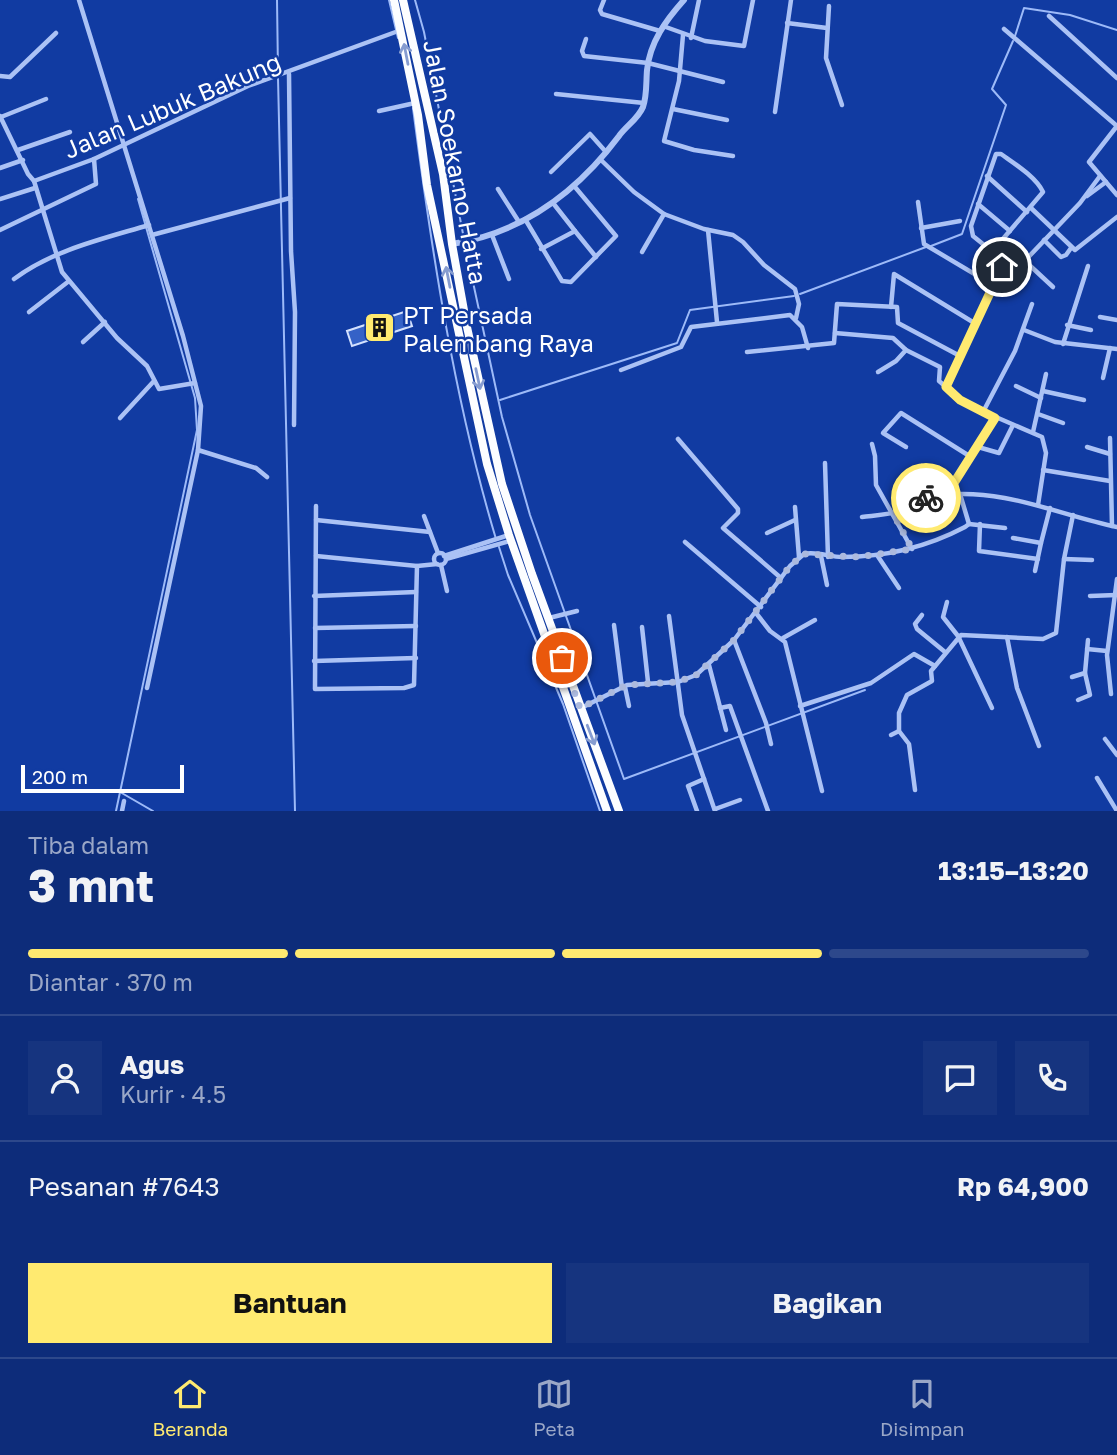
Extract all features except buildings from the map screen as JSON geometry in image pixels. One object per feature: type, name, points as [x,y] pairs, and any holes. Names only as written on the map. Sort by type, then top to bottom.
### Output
[{"type":"highway","name":"Jalan Soekarno Hatta","points":[[394,0],[398,32],[415,103],[427,185],[483,449],[506,539],[607,811]]},
{"type":"highway","name":"Jalan Soekarno Hatta","points":[[403,0],[443,174],[493,446],[506,499],[619,811]]},
{"type":"highway","points":[[483,449],[493,446]]},
{"type":"street","points":[[79,0],[152,235],[201,406],[198,450],[147,688]]},
{"type":"street","points":[[604,0],[600,10],[602,14],[727,46],[745,46],[753,0]]},
{"type":"street","points":[[455,243],[492,235],[522,221],[575,187],[604,157],[637,118],[644,103],[648,63],[661,28],[684,0]]},
{"type":"street","points":[[691,38],[699,0]]},
{"type":"street","points":[[775,112],[791,0]]},
{"type":"street","points":[[829,6],[827,62],[842,105]]},
{"type":"street","points":[[1049,16],[1117,78]]},
{"type":"street","points":[[787,23],[827,28]]},
{"type":"street","points":[[1003,29],[1117,126],[1089,160],[1116,193]]},
{"type":"street","name":"Jalan Lubuk Bakung","points":[[34,181],[94,159],[192,110],[398,32]]},
{"type":"street","points":[[0,76],[10,77],[56,33]]},
{"type":"street","points":[[682,35],[681,71],[664,135],[665,142],[733,156]]},
{"type":"street","points":[[586,39],[582,51],[584,55],[648,63],[723,82]]},
{"type":"street","points":[[287,74],[288,198],[295,312],[293,425]]},
{"type":"street","points":[[556,94],[644,103]]},
{"type":"street","points":[[46,99],[0,117],[34,181],[62,272],[128,350],[147,366],[159,389],[194,384]]},
{"type":"street","points":[[379,111],[415,103]]},
{"type":"street","points":[[673,109],[727,120]]},
{"type":"street","points":[[18,150],[70,132]]},
{"type":"street","points":[[551,172],[590,134],[604,157],[634,192],[664,214],[738,238],[797,292],[796,318],[805,333],[808,348]]},
{"type":"street","points":[[1001,154],[1042,188],[1043,194],[995,248],[987,248],[971,232],[987,176],[996,155],[1001,154]]},
{"type":"street","points":[[0,230],[96,184],[94,159]]},
{"type":"street","points":[[0,168],[23,160]]},
{"type":"street","points":[[987,176],[1054,230],[1072,248],[1080,249],[1117,217]]},
{"type":"street","points":[[1087,196],[1100,176]]},
{"type":"street","points":[[1017,269],[1087,196],[1106,182]]},
{"type":"street","points":[[498,189],[565,283],[571,282],[616,235],[575,187]]},
{"type":"street","points":[[0,199],[35,188]]},
{"type":"street","points":[[152,235],[288,198]]},
{"type":"street","points":[[553,202],[596,257]]},
{"type":"street","points":[[918,202],[924,244],[993,285]]},
{"type":"street","points":[[978,204],[1010,231]]},
{"type":"street","points":[[642,252],[664,214]]},
{"type":"street","points":[[921,228],[960,221]]},
{"type":"street","points":[[14,279],[55,254],[148,225]]},
{"type":"street","points":[[708,230],[717,322]]},
{"type":"street","points":[[541,249],[575,231]]},
{"type":"street","points":[[492,235],[509,279]]},
{"type":"street","points":[[1044,240],[1061,257],[1072,248]]},
{"type":"street","points":[[1025,261],[1053,287]]},
{"type":"street","points":[[943,385],[960,356],[1002,267]]},
{"type":"street","points":[[1063,344],[1088,267]]},
{"type":"street","points":[[891,307],[894,274],[975,324]]},
{"type":"street","points":[[29,312],[69,281]]},
{"type":"street","points":[[747,352],[808,348],[834,343],[836,304],[898,308],[898,323],[960,356]]},
{"type":"street","points":[[983,412],[1024,330],[1032,304]]},
{"type":"street","points":[[621,370],[681,347],[691,327],[787,315],[796,318]]},
{"type":"street","points":[[1100,317],[1117,320]]},
{"type":"street","points":[[83,342],[105,322]]},
{"type":"street","points":[[1067,325],[1091,330]]},
{"type":"street","points":[[1024,330],[1048,341],[1117,349]]},
{"type":"street","points":[[835,333],[891,337],[906,350],[940,367],[943,385],[960,400],[995,418],[1034,432],[1045,443],[1038,505]]},
{"type":"street","points":[[1103,378],[1110,348]]},
{"type":"street","points":[[878,372],[896,361],[906,350]]},
{"type":"street","points":[[1034,432],[1046,374]]},
{"type":"street","points":[[120,418],[154,381]]},
{"type":"street","points":[[1016,386],[1042,394],[1084,400]]},
{"type":"street","points":[[906,447],[884,433],[901,413],[971,457]]},
{"type":"street","points":[[1038,414],[1063,423]]},
{"type":"street","points":[[947,494],[995,418]]},
{"type":"street","points":[[978,447],[999,453],[1013,425]]},
{"type":"street","points":[[862,517],[893,513],[913,508],[925,499],[960,494],[1002,497],[1114,526],[1110,438]]},
{"type":"street","points":[[678,439],[738,509],[738,513],[723,528],[781,578]]},
{"type":"street","points":[[872,444],[875,482],[912,549]]},
{"type":"street","points":[[1087,447],[1110,454]]},
{"type":"street","points":[[198,450],[256,468],[267,477]]},
{"type":"street","points":[[825,463],[828,557]]},
{"type":"street","points":[[922,466],[908,486],[925,499]]},
{"type":"street","points":[[1043,470],[1110,481]]},
{"type":"street","points":[[960,494],[969,524]]},
{"type":"street","points":[[316,506],[315,690],[414,685],[417,566]]},
{"type":"street","points":[[795,507],[799,557]]},
{"type":"street","points":[[1035,571],[1050,508]]},
{"type":"street","points":[[915,790],[909,744],[900,732],[899,713],[904,699],[932,681],[931,671],[958,636],[969,634],[1043,639],[1056,633],[1064,559],[1073,515]]},
{"type":"street","points":[[424,516],[443,556]]},
{"type":"street","points":[[316,520],[430,533]]},
{"type":"street","points":[[767,533],[795,520]]},
{"type":"street","points":[[580,708],[623,687],[648,682],[678,682],[709,665],[734,640],[799,557],[808,553],[828,557],[877,555],[912,549],[950,535],[969,524],[1005,528]]},
{"type":"street","points":[[980,524],[979,551],[1038,559]]},
{"type":"street","points":[[1013,538],[1041,543]]},
{"type":"street","points":[[447,591],[439,564],[434,558],[506,539]]},
{"type":"street","points":[[685,542],[761,607]]},
{"type":"street","points":[[877,555],[899,588]]},
{"type":"street","points":[[316,556],[417,566],[439,564]]},
{"type":"street","points":[[439,564],[443,556]]},
{"type":"street","points":[[821,556],[827,585]]},
{"type":"street","points":[[1064,559],[1091,560]]},
{"type":"street","points":[[1111,694],[1108,651],[1117,579]]},
{"type":"street","points":[[314,596],[416,592]]},
{"type":"street","points":[[1090,596],[1116,595]]},
{"type":"street","points":[[947,602],[943,617],[958,636],[992,708]]},
{"type":"street","points":[[548,619],[577,611]]},
{"type":"street","points":[[756,613],[770,631],[783,638],[822,791]]},
{"type":"street","points":[[922,615],[915,624],[917,629],[945,652]]},
{"type":"street","points":[[669,616],[682,715],[715,810],[740,800]]},
{"type":"street","points":[[783,638],[815,620]]},
{"type":"street","points":[[614,625],[623,687],[629,706]]},
{"type":"street","points":[[315,628],[416,626]]},
{"type":"street","points":[[642,627],[648,682]]},
{"type":"street","points":[[1007,637],[1017,688],[1039,746]]},
{"type":"street","points":[[734,640],[767,725],[771,744]]},
{"type":"street","points":[[1078,700],[1090,695],[1085,673],[1088,640]]},
{"type":"street","points":[[1087,649],[1108,651]]},
{"type":"street","points":[[801,710],[871,683],[912,654],[917,654],[935,666]]},
{"type":"street","points":[[314,661],[416,658]]},
{"type":"street","points":[[709,665],[726,730]]},
{"type":"street","points":[[1072,677],[1085,673]]},
{"type":"street","points":[[720,708],[730,706],[768,811]]},
{"type":"street","points":[[891,735],[900,732]]},
{"type":"street","points":[[1105,738],[1117,755]]},
{"type":"street","points":[[1097,778],[1116,807]]},
{"type":"street","points":[[697,811],[688,786],[704,779]]},
{"type":"street","points":[[122,811],[124,801]]},
{"type":"waterway","points":[[277,0],[278,72]]},
{"type":"waterway","points":[[389,0],[398,38]]},
{"type":"waterway","points":[[415,0],[424,32],[464,239]]},
{"type":"waterway","points":[[1015,36],[1024,8],[1070,15],[1117,30]]},
{"type":"waterway","points":[[931,246],[962,234],[1006,105],[992,89],[1013,41]]},
{"type":"waterway","points":[[278,78],[295,811]]},
{"type":"waterway","points":[[413,108],[428,217],[456,379],[496,539]]},
{"type":"waterway","points":[[116,811],[197,430],[195,398],[138,199]]},
{"type":"waterway","points":[[465,245],[502,417],[530,515],[624,779],[865,690]]},
{"type":"waterway","points":[[800,294],[926,247]]},
{"type":"waterway","points":[[500,400],[677,343],[690,310],[794,296]]},
{"type":"waterway","points":[[499,547],[508,575],[563,704],[600,811]]},
{"type":"waterway","points":[[120,792],[153,811]]},
{"type":"way so far","points":[[562,658],[580,708],[627,685],[678,682],[696,675],[734,640],[790,566],[804,554],[858,557],[912,549],[893,513],[913,508],[926,498]]},
{"type":"place","name":"PT Persada Palembang Raya","points":[[380,328]]},
{"type":"route","points":[[926,498],[947,494],[995,418],[960,400],[946,387],[1002,267]]}]
